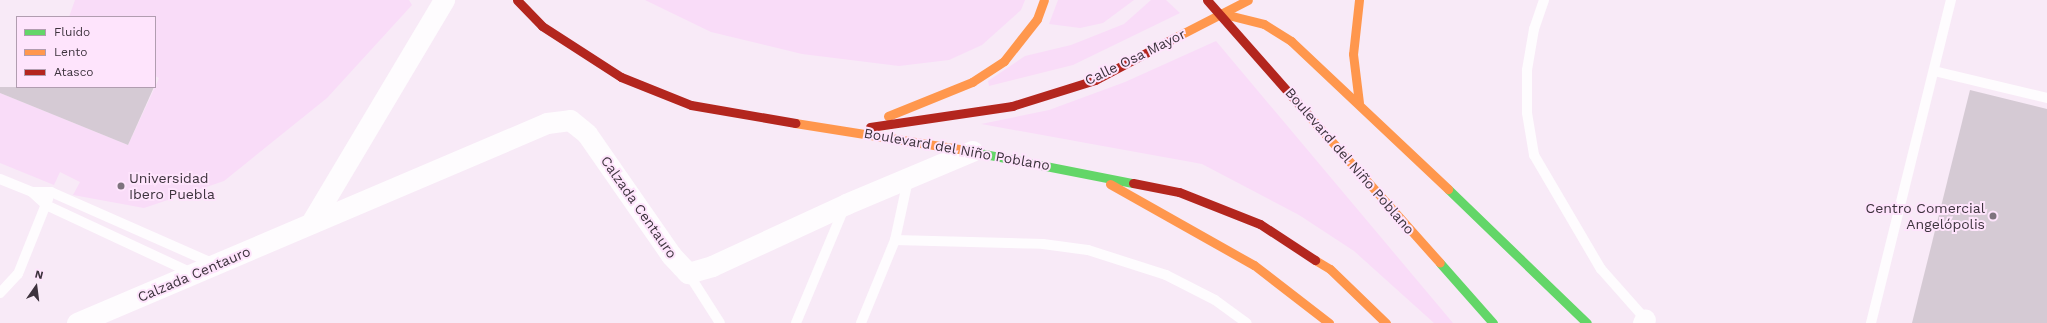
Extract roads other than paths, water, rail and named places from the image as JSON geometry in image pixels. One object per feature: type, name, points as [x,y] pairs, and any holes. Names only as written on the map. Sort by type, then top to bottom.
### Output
[{"type":"main road","name":"Boulevard del Niño Poblano","points":[[518,0],[542,26],[628,80],[691,105],[757,118],[851,130],[972,151],[1179,192],[1260,224],[1330,269],[1386,323]]},
{"type":"main road","points":[[851,130],[972,82],[1004,61],[1037,19],[1044,0]]},
{"type":"main road","name":"Boulevard del Niño Poblano","points":[[1207,0],[1493,323]]},
{"type":"main road","name":"Calle Osa Mayor","points":[[851,130],[1012,106],[1095,80],[1220,13],[1248,0]]},
{"type":"main road","points":[[1359,0],[1353,54],[1359,103]]},
{"type":"main road","points":[[1220,13],[1264,24],[1291,41],[1359,103],[1587,323]]},
{"type":"main road","points":[[1089,173],[1254,265],[1328,323]]},
{"type":"street","points":[[311,224],[444,0]]},
{"type":"street","name":"Calzada Centauro","points":[[76,323],[216,265],[547,123],[570,120],[587,134],[671,255],[688,273]]},
{"type":"street","points":[[688,273],[712,266],[846,204],[908,180],[972,151]]},
{"type":"lane","points":[[1544,0],[1534,28],[1527,70],[1527,113],[1534,155],[1601,269],[1646,322]]},
{"type":"lane","points":[[1871,323],[1951,0]]},
{"type":"lane","points":[[1934,71],[2047,98]]},
{"type":"lane","points":[[0,179],[32,192],[46,205],[194,273]]},
{"type":"lane","points":[[861,323],[895,240],[908,180]]},
{"type":"lane","points":[[32,192],[50,192],[216,265]]},
{"type":"lane","points":[[0,293],[18,274],[50,192]]},
{"type":"lane","points":[[796,323],[846,204]]},
{"type":"lane","points":[[895,240],[1043,244],[1088,250],[1166,275],[1215,300],[1247,323]]},
{"type":"lane","points":[[688,273],[720,323]]},
{"type":"place","name":"Universidad Ibero Puebla","points":[[121,186]]},
{"type":"place","name":"Centro Comercial Angelópolis","points":[[1993,216]]}]
